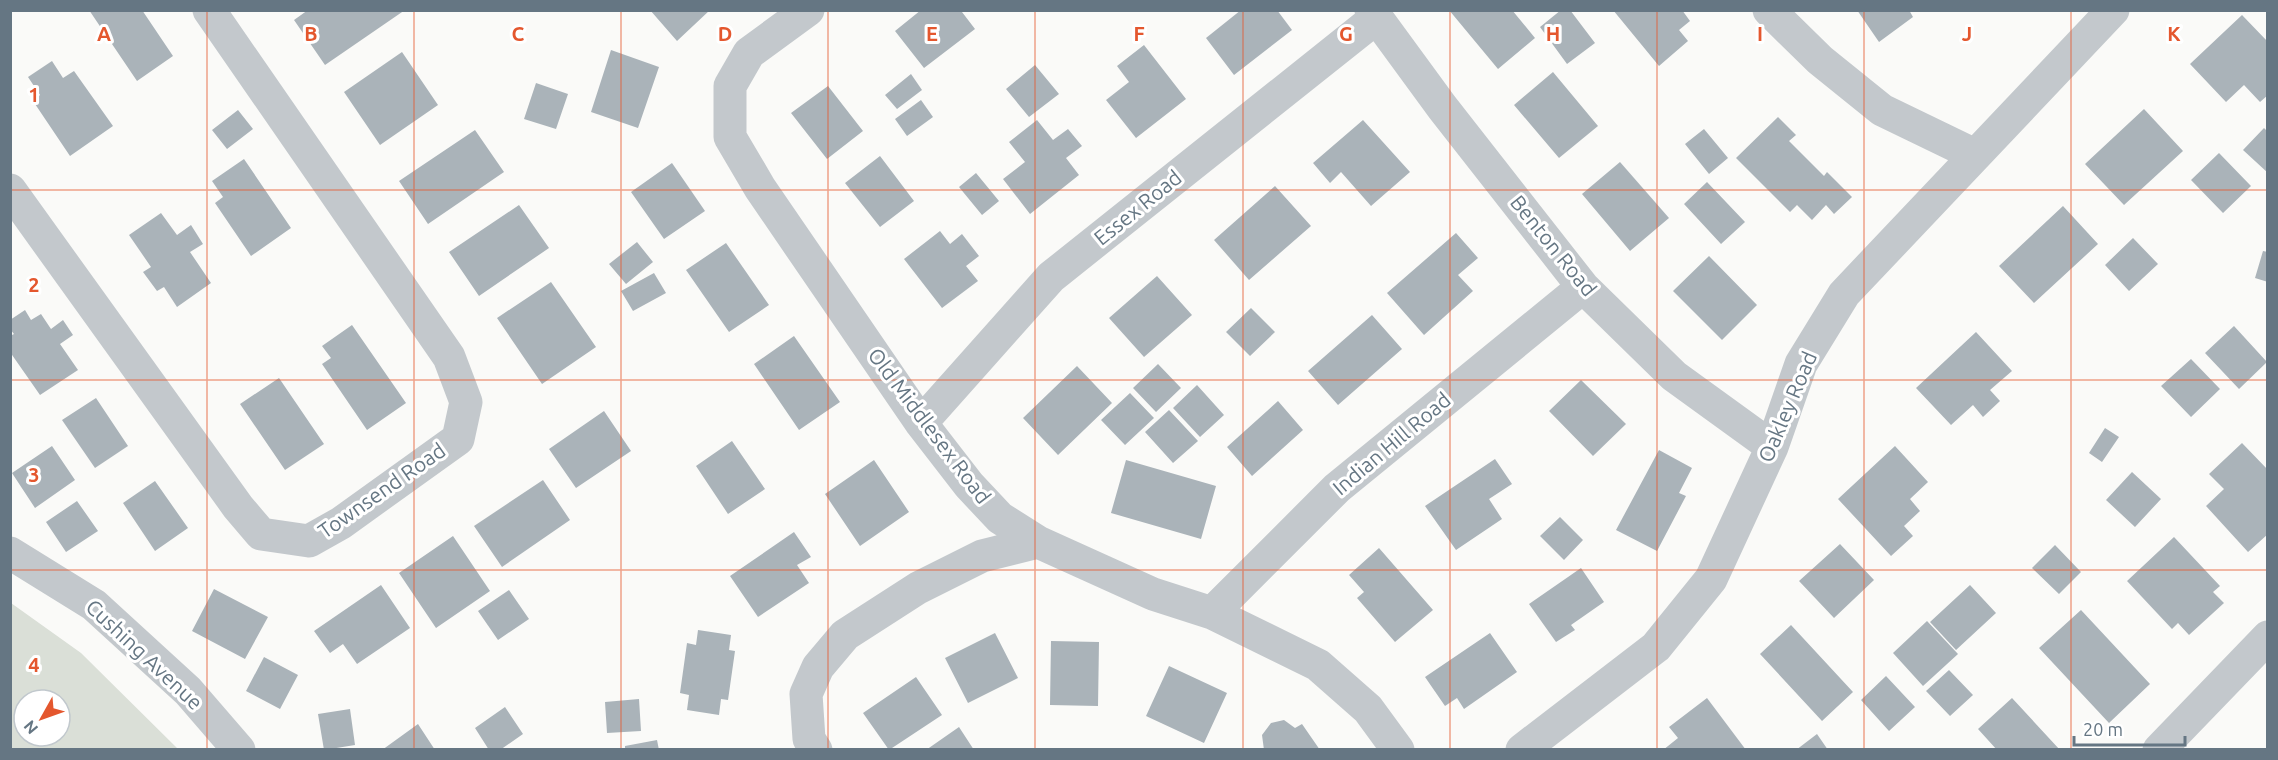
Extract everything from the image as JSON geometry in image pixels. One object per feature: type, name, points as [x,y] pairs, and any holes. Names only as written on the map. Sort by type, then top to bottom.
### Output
[{"type":"street","name":"Townsend Road","points":[[10,190],[238,507],[261,534],[309,541],[341,524],[458,439],[466,402],[449,357],[209,10]]},
{"type":"street","name":"Old Middlesex Road","points":[[808,10],[749,53],[730,86],[730,137],[760,188],[921,423],[969,485],[1000,518],[1038,542],[1153,594],[1212,613],[1318,665],[1368,708],[1398,750]]},
{"type":"street","points":[[1769,10],[1820,60],[1882,110],[1975,155]]},
{"type":"street","name":"Oakley Road","points":[[1522,750],[1656,647],[1711,579],[1772,447],[1801,364],[1844,294],[2113,10]]},
{"type":"street","name":"Essex Road","points":[[921,423],[1051,277],[1374,14]]},
{"type":"street","name":"Benton Road","points":[[1374,14],[1442,107],[1583,287],[1674,376],[1772,447]]},
{"type":"street","name":"Indian Hill Road","points":[[1212,613],[1337,488],[1583,287]]},
{"type":"street","points":[[816,750],[809,739],[806,694],[818,667],[845,635],[918,588],[981,556],[1038,542]]},
{"type":"street","name":"Cushing Avenue","points":[[10,553],[94,604],[188,692],[239,750]]},
{"type":"street","points":[[2159,750],[2268,637]]},
{"type":"shaded area","points":[[11,603],[81,653],[178,749],[11,749]]},
{"type":"building","points":[[89,10],[142,10],[173,56],[137,81]]},
{"type":"building","points":[[308,10],[405,10],[325,65],[294,20]]},
{"type":"building","points":[[650,10],[710,10],[677,41]]},
{"type":"building","points":[[921,10],[965,10],[962,12],[975,29],[924,68],[895,31]]},
{"type":"building","points":[[1241,10],[1277,10],[1292,30],[1234,75],[1206,38]]},
{"type":"building","points":[[1449,10],[1512,10],[1535,38],[1498,69]]},
{"type":"building","points":[[1561,10],[1570,10],[1595,43],[1567,64],[1540,27]]},
{"type":"building","points":[[1613,10],[1682,10],[1690,21],[1679,30],[1688,41],[1659,66]]},
{"type":"building","points":[[1857,10],[1909,10],[1913,17],[1879,42]]},
{"type":"building","points":[[2242,15],[2268,42],[2268,95],[2260,102],[2244,85],[2226,102],[2190,64]]},
{"type":"building","points":[[1144,45],[1186,99],[1136,138],[1106,100],[1129,82],[1117,66]]},
{"type":"building","points":[[611,50],[659,67],[638,128],[591,112]]},
{"type":"building","points":[[402,52],[438,105],[380,145],[344,92]]},
{"type":"building","points":[[52,61],[63,78],[74,71],[113,126],[70,156],[33,101],[40,95],[28,77]]},
{"type":"building","points":[[1035,65],[1059,94],[1029,117],[1006,89]]},
{"type":"building","points":[[1553,72],[1598,126],[1559,158],[1514,105]]},
{"type":"building","points":[[911,74],[922,90],[897,109],[885,95]]},
{"type":"building","points":[[536,83],[568,94],[556,129],[524,119]]},
{"type":"building","points":[[828,86],[863,131],[827,159],[791,113]]},
{"type":"building","points":[[921,100],[933,117],[907,136],[895,119]]},
{"type":"building","points":[[2144,109],[2183,151],[2124,205],[2085,164]]},
{"type":"building","points":[[238,110],[253,129],[227,149],[212,130]]},
{"type":"building","points":[[1778,117],[1796,135],[1789,141],[1824,176],[1827,172],[1852,197],[1834,214],[1826,205],[1812,220],[1797,205],[1790,212],[1736,158]]},
{"type":"building","points":[[1037,120],[1053,140],[1068,129],[1082,146],[1066,158],[1079,175],[1030,214],[1003,179],[1025,162],[1009,142]]},
{"type":"building","points":[[1363,120],[1410,172],[1371,206],[1341,172],[1330,183],[1313,163]]},
{"type":"building","points":[[2264,128],[2268,132],[2268,173],[2243,150]]},
{"type":"building","points":[[1704,129],[1728,158],[1709,174],[1685,144]]},
{"type":"building","points":[[475,130],[504,172],[428,224],[399,181]]},
{"type":"building","points":[[2219,153],[2251,186],[2223,213],[2191,180]]},
{"type":"building","points":[[880,156],[914,201],[880,227],[845,183]]},
{"type":"building","points":[[244,159],[291,228],[251,256],[215,203],[223,197],[212,181]]},
{"type":"building","points":[[1620,162],[1669,218],[1630,251],[1582,194]]},
{"type":"building","points":[[672,163],[705,211],[664,239],[631,192]]},
{"type":"building","points":[[976,173],[999,201],[982,215],[959,187]]},
{"type":"building","points":[[1707,182],[1745,222],[1721,244],[1684,204]]},
{"type":"building","points":[[1275,186],[1311,226],[1249,280],[1214,240]]},
{"type":"building","points":[[519,205],[549,248],[479,296],[449,252]]},
{"type":"building","points":[[2063,206],[2098,244],[2034,303],[1999,266]]},
{"type":"building","points":[[161,213],[177,235],[191,225],[203,244],[190,252],[211,283],[177,307],[164,287],[157,291],[143,272],[151,267],[129,235]]},
{"type":"building","points":[[940,231],[950,244],[962,234],[979,256],[966,266],[978,281],[942,308],[904,259]]},
{"type":"building","points":[[1456,233],[1478,258],[1458,275],[1473,291],[1424,335],[1387,293]]},
{"type":"building","points":[[2133,238],[2158,264],[2129,291],[2105,265]]},
{"type":"building","points":[[637,242],[653,262],[626,284],[609,264]]},
{"type":"building","points":[[726,243],[769,305],[729,332],[686,270]]},
{"type":"building","points":[[2263,251],[2268,252],[2268,282],[2255,278]]},
{"type":"building","points":[[1709,256],[1757,305],[1722,340],[1673,291]]},
{"type":"building","points":[[654,273],[666,293],[633,311],[621,291]]},
{"type":"building","points":[[1157,276],[1192,315],[1144,357],[1109,318]]},
{"type":"building","points":[[551,282],[596,347],[542,384],[497,318]]},
{"type":"building","points":[[1251,308],[1275,332],[1250,356],[1226,332]]},
{"type":"building","points":[[25,310],[31,320],[41,314],[51,329],[63,320],[73,335],[60,344],[78,370],[40,395],[10,352],[10,336],[14,334],[10,329],[10,320]]},
{"type":"building","points":[[1372,315],[1402,349],[1338,405],[1308,371]]},
{"type":"building","points":[[352,325],[406,403],[367,430],[322,364],[331,358],[322,346]]},
{"type":"building","points":[[2234,326],[2267,362],[2239,389],[2205,353]]},
{"type":"building","points":[[1976,332],[2012,371],[1990,390],[2000,401],[1983,417],[1973,405],[1951,425],[1916,388]]},
{"type":"building","points":[[794,336],[840,402],[799,430],[754,364]]},
{"type":"building","points":[[2191,359],[2220,389],[2191,417],[2161,386]]},
{"type":"building","points":[[1158,364],[1181,388],[1156,412],[1133,388]]},
{"type":"building","points":[[1077,366],[1112,403],[1058,455],[1023,418]]},
{"type":"building","points":[[279,378],[324,444],[285,470],[240,404]]},
{"type":"building","points":[[1581,380],[1626,424],[1593,456],[1549,411]]},
{"type":"building","points":[[1197,385],[1224,415],[1200,437],[1173,408]]},
{"type":"building","points":[[1130,393],[1154,418],[1125,445],[1101,420]]},
{"type":"building","points":[[96,398],[128,446],[95,468],[62,420]]},
{"type":"building","points":[[1278,401],[1303,430],[1252,476],[1227,447]]},
{"type":"building","points":[[1169,410],[1198,441],[1173,463],[1145,432]]},
{"type":"building","points":[[604,411],[631,451],[576,488],[549,449]]},
{"type":"building","points":[[2105,428],[2119,437],[2102,462],[2089,453]]},
{"type":"building","points":[[732,441],[765,489],[728,514],[696,466]]},
{"type":"building","points":[[2242,443],[2268,470],[2268,534],[2248,552],[2206,506],[2224,489],[2209,474]]},
{"type":"building","points":[[52,446],[75,480],[35,508],[12,473]]},
{"type":"building","points":[[1895,446],[1928,482],[1910,499],[1920,511],[1904,526],[1913,536],[1891,556],[1838,499]]},
{"type":"building","points":[[1659,450],[1692,468],[1679,493],[1686,496],[1657,551],[1616,530]]},
{"type":"building","points":[[1495,459],[1512,484],[1489,499],[1502,519],[1456,550],[1425,506]]},
{"type":"building","points":[[874,460],[909,512],[860,546],[825,494]]},
{"type":"building","points":[[1126,460],[1216,486],[1201,539],[1111,513]]},
{"type":"building","points":[[2132,472],[2161,499],[2135,527],[2106,500]]},
{"type":"building","points":[[543,480],[570,520],[502,567],[474,526]]},
{"type":"building","points":[[155,481],[188,528],[155,551],[123,503]]},
{"type":"building","points":[[77,501],[98,531],[66,552],[46,522]]},
{"type":"building","points":[[1560,517],[1583,540],[1564,560],[1540,536]]},
{"type":"building","points":[[794,532],[811,557],[797,565],[809,583],[758,617],[730,576]]},
{"type":"building","points":[[453,536],[490,591],[436,628],[399,573]]},
{"type":"building","points":[[2174,537],[2220,586],[2213,592],[2224,603],[2189,635],[2178,623],[2172,629],[2127,581]]},
{"type":"building","points":[[1840,544],[1874,580],[1834,618],[1799,581]]},
{"type":"building","points":[[2055,545],[2081,572],[2059,594],[2032,568]]},
{"type":"building","points":[[1379,548],[1433,610],[1395,642],[1357,598],[1364,592],[1349,575]]},
{"type":"building","points":[[1581,568],[1604,602],[1571,625],[1575,630],[1556,642],[1529,604]]},
{"type":"building","points":[[381,585],[410,628],[357,664],[343,644],[330,653],[314,631]]},
{"type":"building","points":[[1970,585],[1996,613],[1956,650],[1930,622]]},
{"type":"building","points":[[214,589],[268,617],[245,659],[192,631]]},
{"type":"building","points":[[509,590],[529,619],[498,640],[478,611]]},
{"type":"building","points":[[2081,610],[2150,684],[2109,723],[2039,648]]},
{"type":"building","points":[[1927,621],[1958,654],[1923,686],[1893,653]]},
{"type":"building","points":[[1791,625],[1853,692],[1822,721],[1760,654]]},
{"type":"building","points":[[698,630],[731,635],[729,650],[735,651],[728,700],[721,699],[719,715],[687,710],[689,695],[680,693],[687,643],[696,645]]},
{"type":"building","points":[[995,633],[1018,678],[968,703],[945,658]]},
{"type":"building","points":[[1490,633],[1517,672],[1464,709],[1457,698],[1445,706],[1425,677]]},
{"type":"building","points":[[1051,641],[1099,642],[1098,706],[1050,705]]},
{"type":"building","points":[[264,657],[298,675],[280,709],[246,691]]},
{"type":"building","points":[[1169,666],[1227,693],[1204,743],[1146,716]]},
{"type":"building","points":[[1949,670],[1973,695],[1950,716],[1926,691]]},
{"type":"building","points":[[1886,676],[1915,707],[1889,731],[1861,700]]},
{"type":"building","points":[[916,677],[942,715],[889,750],[863,713]]},
{"type":"building","points":[[1707,698],[1746,750],[1663,750],[1678,738],[1669,727]]},
{"type":"building","points":[[2012,698],[2060,750],[1997,750],[1978,729]]},
{"type":"building","points":[[639,699],[641,731],[607,733],[605,702]]},
{"type":"building","points":[[505,707],[523,734],[500,750],[489,750],[475,728]]},
{"type":"building","points":[[350,709],[355,745],[324,750],[318,714]]},
{"type":"building","points":[[1284,720],[1295,728],[1302,724],[1320,750],[1264,750],[1262,735],[1271,723]]},
{"type":"building","points":[[418,724],[435,750],[382,750]]},
{"type":"building","points":[[959,727],[974,750],[926,750]]},
{"type":"building","points":[[1817,734],[1828,750],[1796,750]]},
{"type":"building","points":[[657,740],[659,750],[625,750],[625,746]]}]
